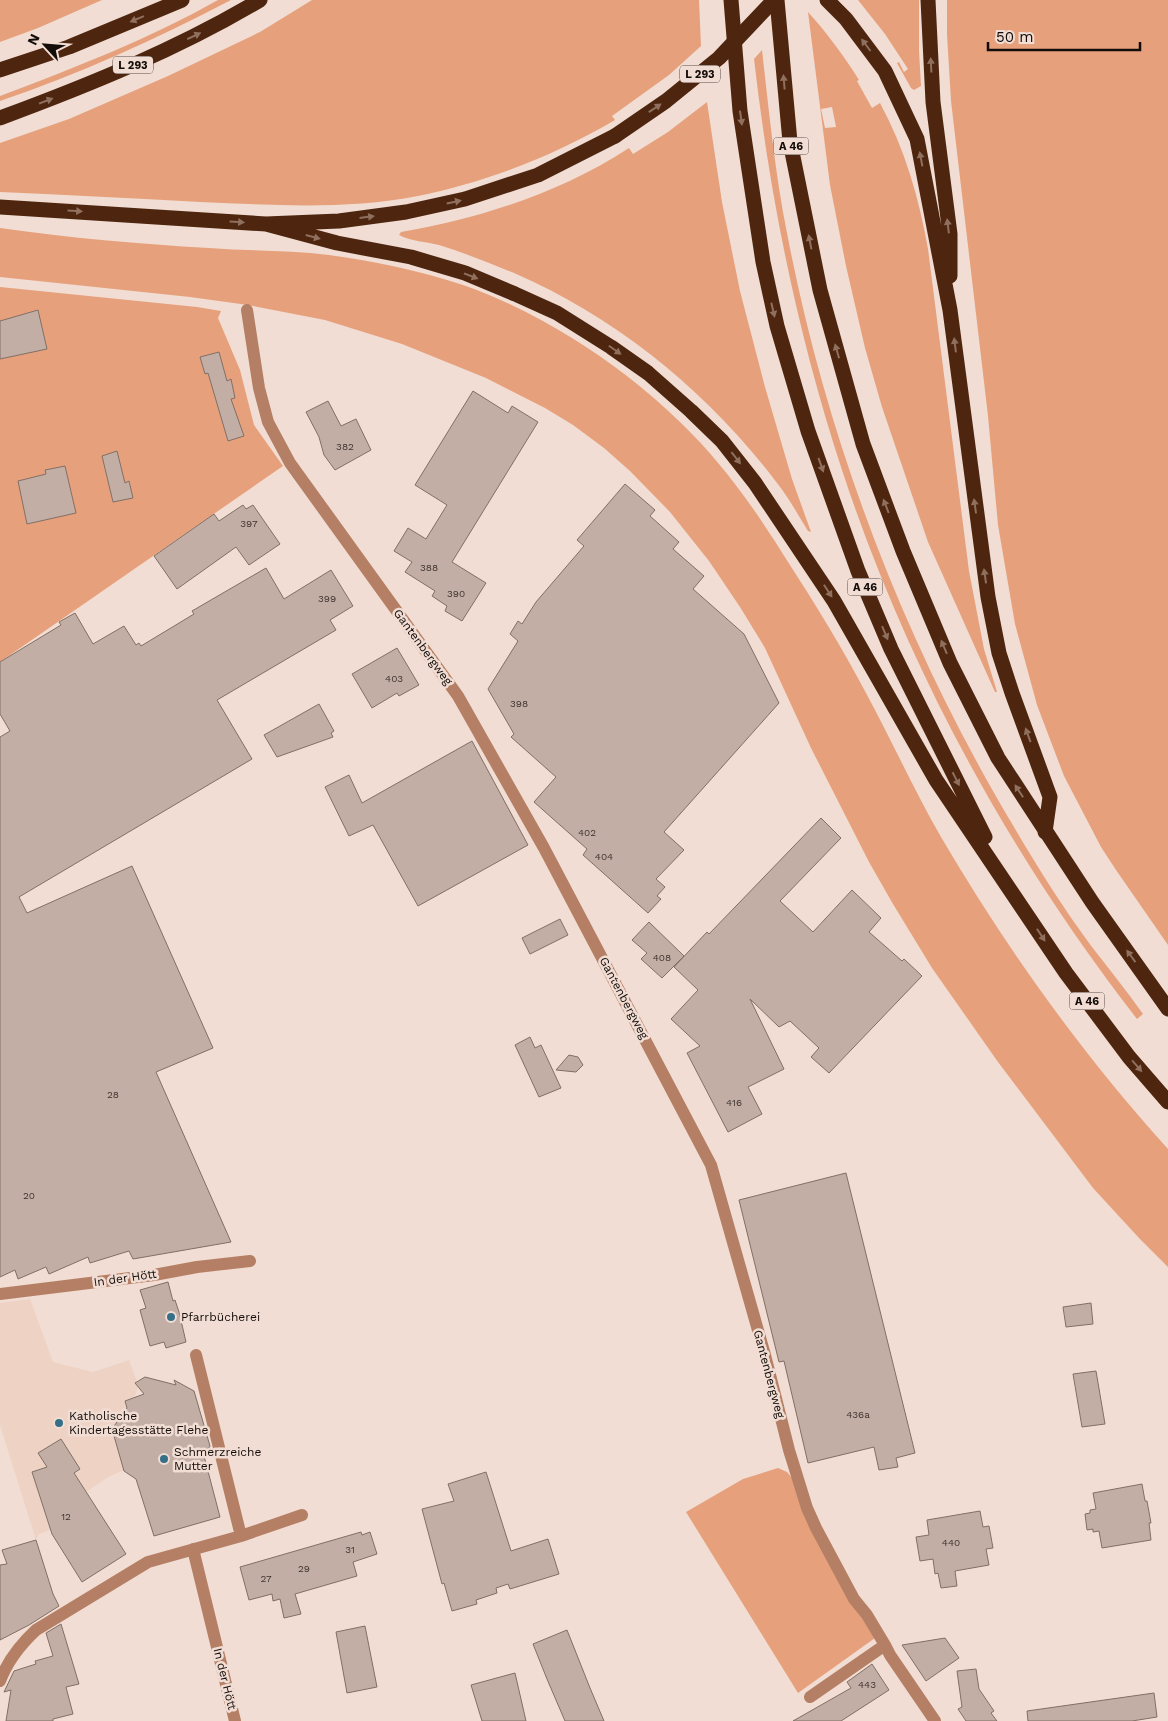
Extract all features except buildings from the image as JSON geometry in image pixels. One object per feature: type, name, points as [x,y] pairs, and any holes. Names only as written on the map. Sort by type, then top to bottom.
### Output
[{"type":"highway","points":[[0,70],[69,47],[182,0]]},
{"type":"highway","name":"L 293","points":[[0,118],[106,78],[224,22],[260,0]]},
{"type":"highway","name":"A 46","points":[[731,0],[740,111],[763,262],[777,326],[808,431],[858,571],[891,649],[1014,894],[1066,973],[1129,1057],[1168,1102]]},
{"type":"highway","name":"L 293","points":[[0,207],[266,224],[340,221],[406,212],[464,199],[538,174],[615,136],[666,101],[719,58],[775,0]]},
{"type":"highway","name":"A 46","points":[[775,0],[790,142],[820,290],[863,444],[903,551],[950,663],[998,758],[1092,902],[1168,1009]]},
{"type":"highway","points":[[827,0],[846,19],[885,70],[917,139],[950,310],[988,598],[999,653],[1050,797],[1045,832]]},
{"type":"highway","points":[[928,0],[933,102],[950,234],[950,310]]},
{"type":"highway","points":[[266,224],[336,243],[411,257],[465,273],[515,294],[557,313],[611,346],[648,373],[691,411],[722,441],[755,483],[834,600],[936,780],[1014,894]]},
{"type":"street","name":"Gantenbergweg","points":[[247,310],[259,388],[268,422],[287,457],[458,696],[544,848],[711,1165],[765,1355],[789,1450],[807,1508],[854,1599],[935,1721]]},
{"type":"street","name":"In der Hött","points":[[0,1294],[250,1261]]},
{"type":"street","points":[[196,1355],[241,1536]]},
{"type":"street","points":[[0,1681],[3,1672],[11,1660],[26,1639],[36,1630],[148,1562],[241,1536],[302,1515]]},
{"type":"street","name":"In der Hött","points":[[193,1549],[235,1721]]},
{"type":"street","points":[[810,1697],[885,1644]]},
{"type":"shaded area","points":[[0,0],[102,0],[38,28],[0,42]]},
{"type":"shaded area","points":[[218,0],[231,0],[117,55],[30,91],[0,101],[0,96],[83,64],[138,40]]},
{"type":"shaded area","points":[[312,0],[699,0],[701,46],[669,75],[612,116],[615,120],[592,133],[520,166],[470,183],[418,196],[364,203],[309,205],[200,202],[0,192],[0,143],[69,119],[168,76],[260,32]]},
{"type":"shaded area","points":[[858,0],[919,0],[921,86],[914,90],[911,88],[897,63],[899,62],[904,72],[908,69],[885,34]]},
{"type":"shaded area","points":[[947,0],[1168,0],[1168,945],[1101,847],[1064,776],[1037,705],[1015,624],[998,525],[988,416],[951,101]]},
{"type":"shaded area","points":[[808,12],[829,36],[859,80],[857,81],[872,108],[880,103],[897,138],[910,174],[928,249],[969,571],[984,649],[997,692],[995,692],[928,542],[882,407],[865,348],[830,185]],"holes":[[[832,107],[836,127],[825,128],[821,109]]]},
{"type":"shaded area","points":[[762,50],[779,188],[804,311],[824,388],[848,465],[875,540],[905,614],[938,687],[975,758],[1023,842],[1061,903],[1143,1014],[1137,1019],[1090,956],[1046,891],[966,757],[930,687],[868,544],[826,420],[787,267],[768,163],[754,59]]},
{"type":"shaded area","points":[[707,102],[722,202],[740,291],[792,479],[811,532],[808,531],[777,483],[722,419],[659,361],[625,335],[552,291],[514,273],[449,248],[408,239],[399,235],[401,232],[490,211],[548,191],[603,164],[629,148],[633,154],[668,132]]},
{"type":"shaded area","points":[[0,228],[131,243],[329,255],[380,263],[431,275],[463,285],[519,308],[601,357],[655,399],[711,454],[764,525],[838,643],[876,711],[941,837],[992,919],[1047,999],[1105,1076],[1168,1149],[1168,1267],[1093,1188],[998,1062],[932,968],[869,862],[811,748],[765,648],[709,561],[670,512],[630,471],[604,448],[573,425],[545,408],[486,378],[402,344],[325,320],[248,305],[190,297],[0,277]]},
{"type":"shaded area","points":[[0,287],[221,311],[218,318],[240,370],[254,425],[283,466],[0,662]]},
{"type":"shaded area","name":"Katholische Kindertagesstätte Flehe","points":[[30,1299],[53,1362],[93,1372],[129,1360],[137,1382],[135,1383],[138,1387],[135,1396],[125,1401],[127,1414],[121,1416],[117,1421],[119,1429],[113,1428],[112,1430],[116,1433],[118,1451],[126,1467],[124,1470],[108,1477],[86,1492],[61,1526],[39,1534],[36,1540],[0,1425],[0,1303]]},
{"type":"shaded area","points":[[778,1468],[787,1472],[796,1483],[875,1638],[798,1693],[686,1512],[743,1479]]},
{"type":"place","name":"Pfarrbücherei","points":[[171,1317]]},
{"type":"place","name":"Katholische Kindertagesstätte Flehe","points":[[59,1423]]},
{"type":"place","name":"Schmerzreiche Mutter","points":[[164,1459]]}]
